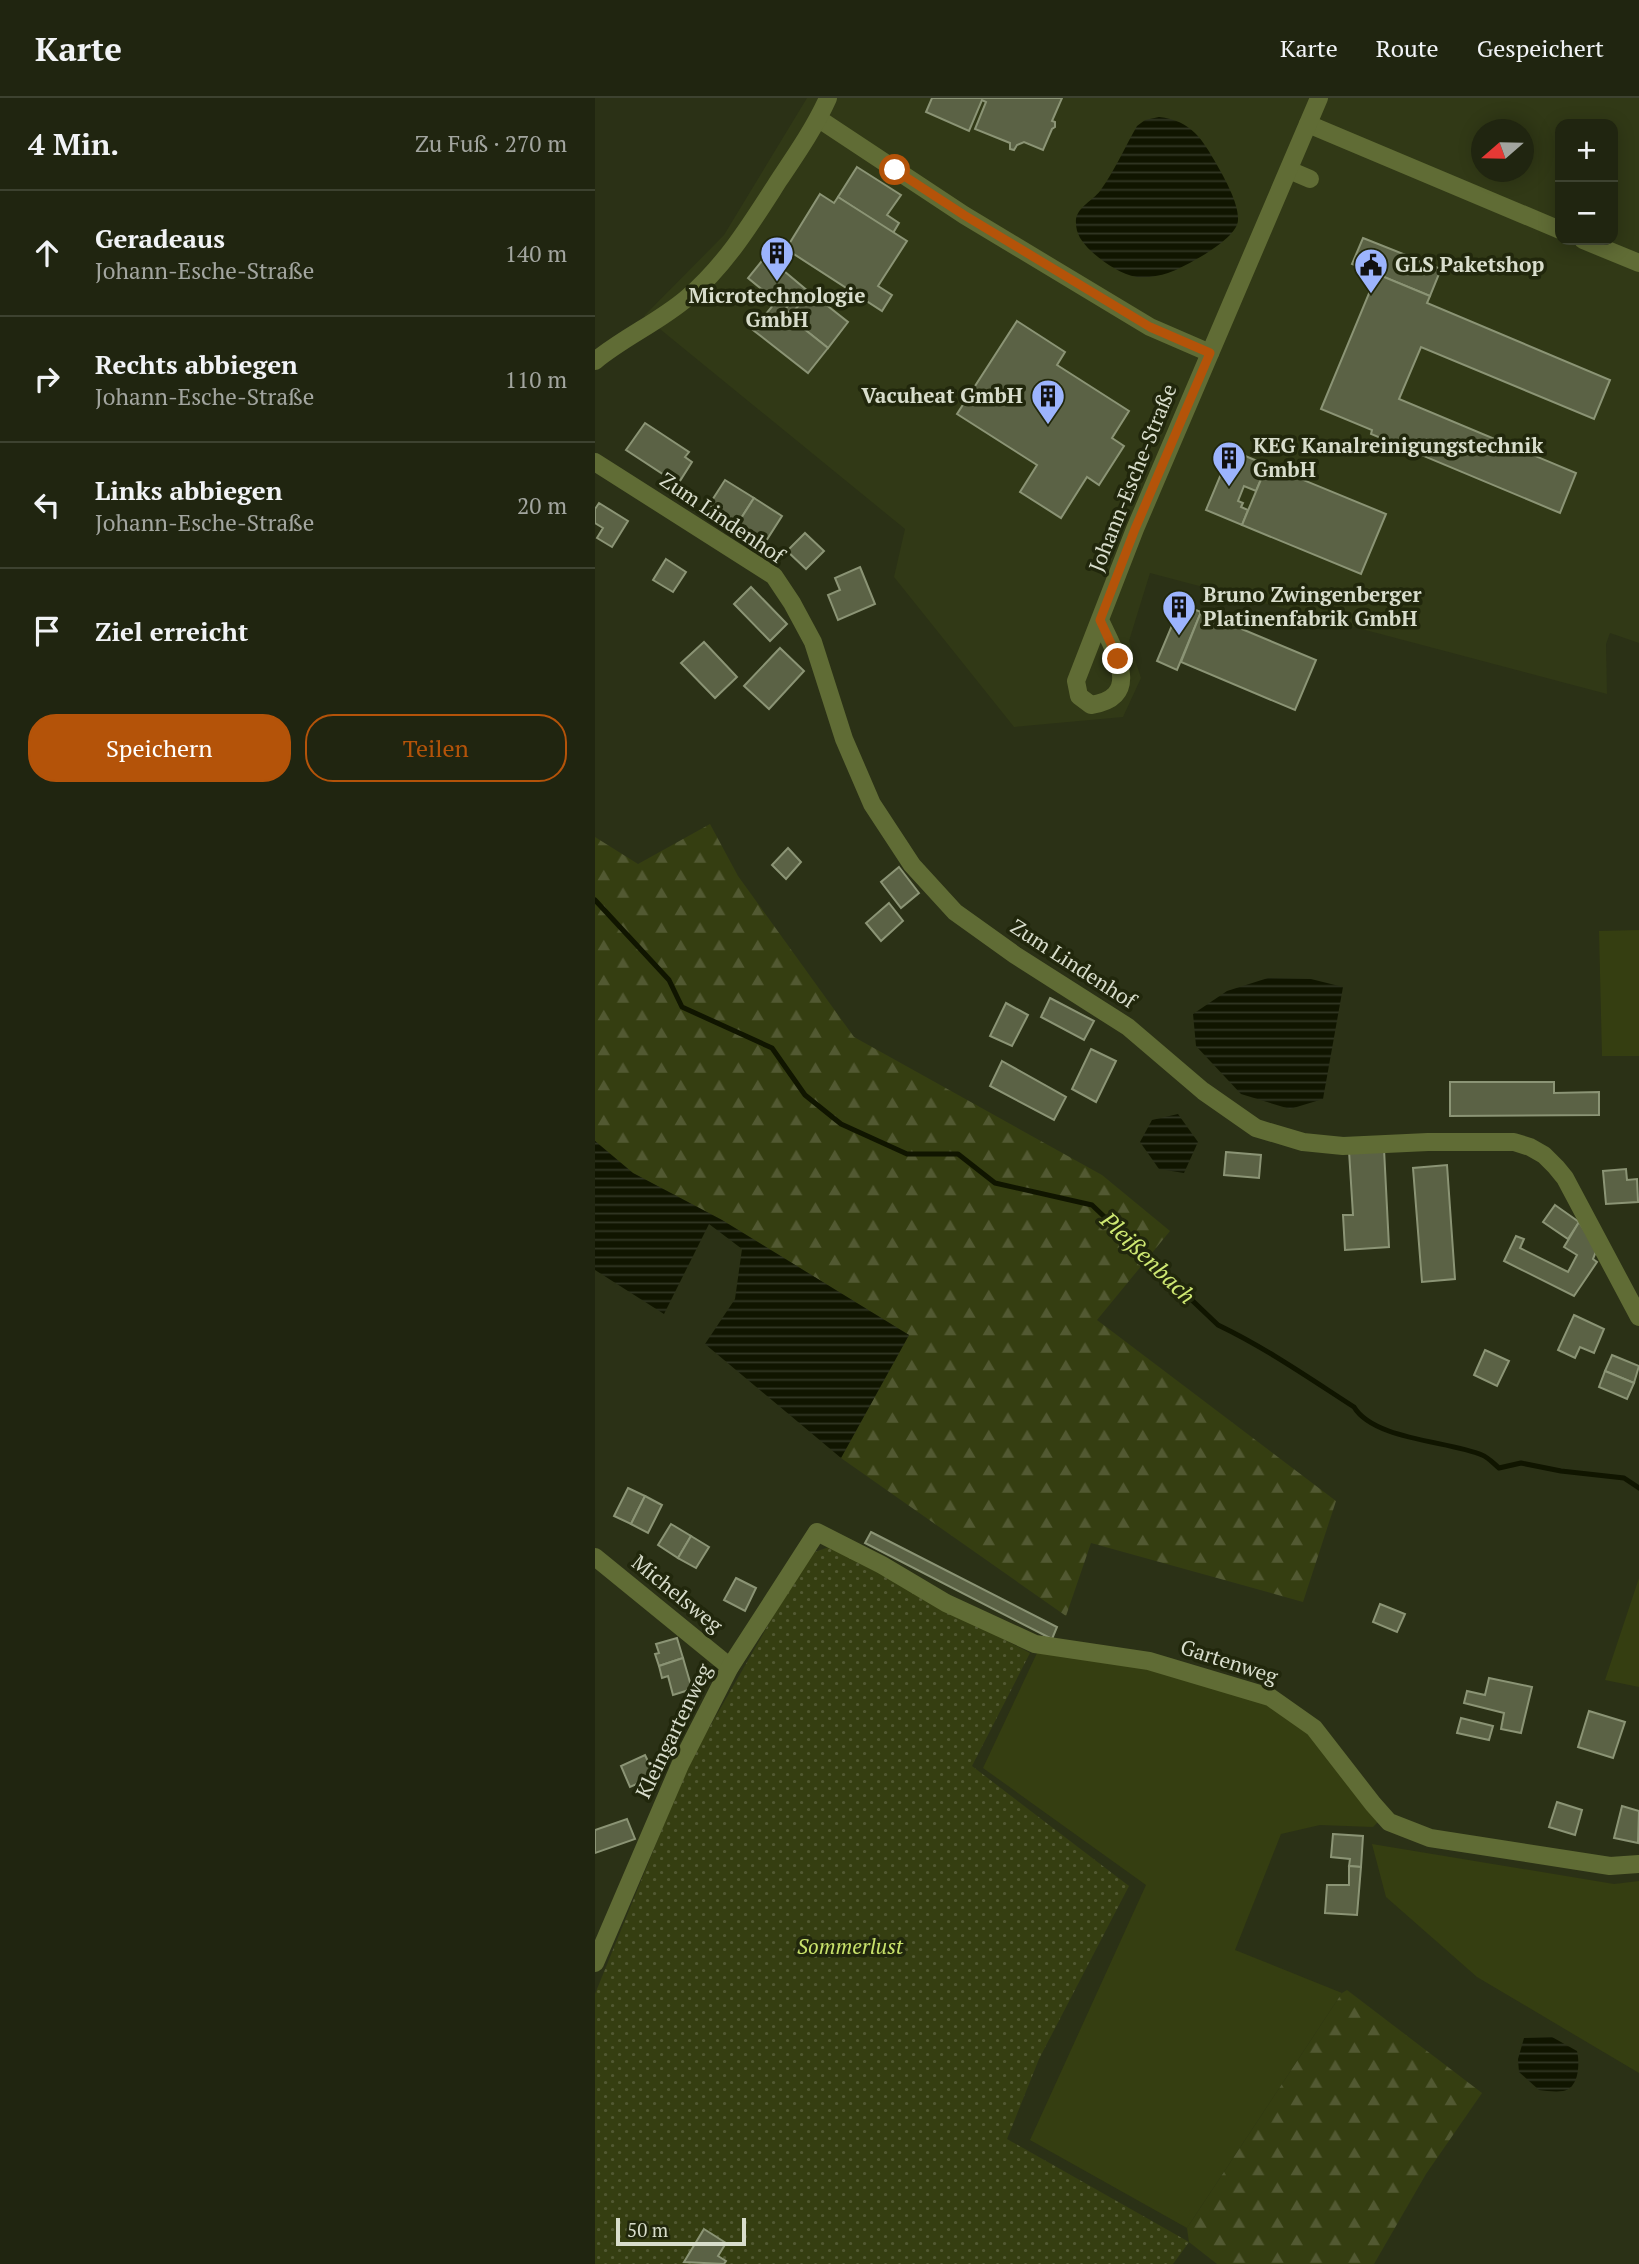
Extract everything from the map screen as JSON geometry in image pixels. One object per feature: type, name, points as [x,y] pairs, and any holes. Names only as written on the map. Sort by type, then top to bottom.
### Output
[{"type":"street","points":[[595,361],[663,317],[715,272],[745,233],[819,119],[828,98]]},
{"type":"street","name":"Johann-Esche-Straße","points":[[1100,620],[1120,554],[1319,98]]},
{"type":"street","points":[[819,119],[968,210],[1003,245],[1150,327],[1210,353]]},
{"type":"street","points":[[1308,124],[1555,228]]},
{"type":"street","points":[[1289,170],[1310,179]]},
{"type":"street","points":[[1595,245],[1639,263]]},
{"type":"street","name":"Zum Lindenhof","points":[[595,462],[774,576],[813,642],[844,739],[872,804],[912,865],[955,912],[1015,955],[1128,1027],[1203,1091],[1256,1128],[1303,1142],[1343,1146],[1514,1142],[1530,1147],[1556,1167],[1565,1178],[1639,1317]]},
{"type":"street","name":"Kleingartenweg","points":[[595,1963],[680,1765],[730,1667],[817,1532]]},
{"type":"street","name":"Gartenweg","points":[[817,1532],[882,1565],[946,1603],[1035,1644],[1149,1661],[1271,1697],[1314,1728],[1389,1822],[1430,1838],[1610,1866],[1639,1864]]},
{"type":"street","name":"Michelsweg","points":[[595,1557],[730,1667]]},
{"type":"shaded area","points":[[807,98],[1639,98],[1639,643],[1610,633],[1606,644],[1607,694],[1150,573],[1129,641],[1141,678],[1123,717],[1014,727],[894,577],[905,529],[644,316],[724,235]]},
{"type":"shaded area","points":[[1159,117],[1180,122],[1201,140],[1231,192],[1238,220],[1236,227],[1220,244],[1198,259],[1164,274],[1137,277],[1112,267],[1091,251],[1079,236],[1076,219],[1105,184],[1137,126],[1145,120]]},
{"type":"shaded area","points":[[1268,978],[1311,979],[1343,987],[1323,1099],[1290,1109],[1241,1094],[1196,1046],[1193,1014],[1227,991]]},
{"type":"shaded area","points":[[1178,1114],[1198,1142],[1184,1173],[1159,1169],[1140,1142],[1152,1120]]},
{"type":"shaded area","points":[[595,1141],[633,1173],[722,1220],[909,1335],[841,1458],[705,1344],[735,1299],[742,1249],[709,1224],[664,1314],[595,1270]]},
{"type":"shaded area","points":[[1552,2037],[1577,2051],[1578,2069],[1575,2080],[1563,2091],[1539,2090],[1519,2072],[1518,2059],[1524,2038]]},
{"type":"green space","points":[[710,824],[738,876],[854,1037],[1102,1175],[1170,1231],[1097,1320],[1336,1501],[1303,1602],[1091,1543],[1066,1616],[841,1458],[909,1335],[722,1220],[633,1173],[595,1141],[595,837],[638,864]]},
{"type":"green space","points":[[1639,930],[1639,1056],[1602,1056],[1599,931]]},
{"type":"green space","name":"Sommerlust","points":[[829,1547],[1030,1653],[972,1766],[1129,1886],[1039,2059],[1007,2139],[1189,2242],[1173,2264],[595,2264],[595,1994],[689,1763],[809,1554]]},
{"type":"green space","points":[[1639,1578],[1639,1687],[1605,1680]]},
{"type":"green space","points":[[1037,1653],[1147,1666],[1272,1703],[1313,1733],[1380,1820],[1373,1827],[1320,1825],[1281,1834],[1235,1950],[1342,1993],[1187,2228],[1030,2140],[1146,1885],[983,1768]]},
{"type":"green space","points":[[1372,1844],[1614,1884],[1639,1881],[1639,2073],[1477,1977],[1386,1897]]},
{"type":"green space","points":[[1347,1990],[1482,2093],[1426,2174],[1374,2264],[1217,2264],[1189,2242],[1187,2228],[1342,1993]]},
{"type":"building","points":[[932,98],[1062,98],[1052,121],[1055,122],[1055,127],[1043,150],[1024,142],[1014,150],[1010,149],[1010,143],[975,129],[986,102],[982,100],[969,131],[926,112]]},
{"type":"building","points":[[857,167],[901,195],[887,215],[899,223],[893,233],[838,197]]},
{"type":"building","points":[[820,194],[834,203],[838,197],[907,241],[878,286],[892,295],[882,311],[786,249]]},
{"type":"building","points":[[1363,238],[1441,269],[1430,296],[1352,264]]},
{"type":"building","name":"Microtechnologie GmbH","points":[[766,256],[809,292],[791,315],[785,309],[791,302],[782,294],[776,301],[748,278]]},
{"type":"building","points":[[1377,274],[1430,296],[1427,303],[1610,380],[1594,419],[1421,347],[1399,399],[1576,473],[1560,513],[1371,434],[1372,430],[1321,409]]},
{"type":"building","points":[[810,292],[848,322],[828,348],[789,317]]},
{"type":"building","points":[[782,294],[791,302],[785,309],[791,315],[789,317],[828,348],[808,373],[753,330]]},
{"type":"building","name":"Vacuheat GmbH","points":[[1017,321],[1065,352],[1057,365],[1129,411],[1112,438],[1124,446],[1099,485],[1087,477],[1061,518],[1020,492],[1037,465],[957,414]]},
{"type":"building","points":[[645,423],[689,452],[685,457],[692,462],[678,484],[626,450]]},
{"type":"building","name":"KEG Kanalreinigungstechnik GmbH","points":[[1231,450],[1267,465],[1256,491],[1244,486],[1238,501],[1243,503],[1241,507],[1248,510],[1242,525],[1206,510]]},
{"type":"building","points":[[1267,465],[1386,514],[1361,574],[1242,525]]},
{"type":"building","points":[[725,480],[754,498],[738,523],[709,505]]},
{"type":"building","points":[[754,498],[782,516],[766,541],[738,523]]},
{"type":"building","points":[[599,503],[628,521],[612,547],[597,538],[603,528],[595,523],[595,509]]},
{"type":"building","points":[[805,533],[824,551],[806,569],[787,551]]},
{"type":"building","points":[[666,559],[686,572],[673,592],[653,580]]},
{"type":"building","points":[[860,567],[875,604],[838,620],[828,595],[840,590],[835,578]]},
{"type":"building","points":[[751,587],[787,624],[770,641],[734,604]]},
{"type":"building","name":"Bruno Zwingenberger Platinenfabrik GmbH","points":[[1181,604],[1201,612],[1177,670],[1157,661]]},
{"type":"building","points":[[1201,612],[1316,660],[1295,710],[1181,662]]},
{"type":"building","points":[[704,642],[737,677],[715,698],[681,663]]},
{"type":"building","points":[[780,648],[804,671],[769,709],[744,686]]},
{"type":"building","points":[[788,848],[801,862],[786,879],[772,865]]},
{"type":"building","points":[[899,867],[919,893],[901,908],[881,882]]},
{"type":"building","points":[[889,903],[903,921],[881,941],[866,923]]},
{"type":"building","points":[[1050,998],[1094,1021],[1084,1040],[1041,1017]]},
{"type":"building","points":[[1006,1003],[1028,1015],[1012,1046],[990,1036]]},
{"type":"building","points":[[1091,1049],[1116,1061],[1096,1102],[1072,1089]]},
{"type":"building","points":[[1002,1061],[1066,1097],[1054,1120],[990,1086]]},
{"type":"building","points":[[1450,1082],[1554,1082],[1554,1093],[1599,1092],[1599,1115],[1450,1116]]},
{"type":"building","points":[[1384,1149],[1389,1247],[1345,1250],[1343,1215],[1353,1215],[1349,1151]]},
{"type":"building","points":[[1226,1152],[1261,1155],[1259,1178],[1224,1175]]},
{"type":"building","points":[[1447,1165],[1455,1279],[1422,1282],[1413,1168]]},
{"type":"building","points":[[1626,1169],[1627,1180],[1637,1179],[1638,1202],[1606,1204],[1603,1171]]},
{"type":"building","points":[[1555,1205],[1579,1222],[1568,1239],[1543,1222]]},
{"type":"building","points":[[1579,1222],[1597,1249],[1593,1259],[1597,1262],[1574,1296],[1504,1261],[1516,1236],[1524,1239],[1520,1248],[1568,1272],[1577,1255],[1564,1247]]},
{"type":"building","points":[[1574,1315],[1604,1329],[1594,1353],[1580,1347],[1575,1358],[1558,1350]]},
{"type":"building","points":[[1485,1350],[1509,1361],[1497,1386],[1474,1375]]},
{"type":"building","points":[[1612,1355],[1639,1366],[1634,1383],[1605,1371]]},
{"type":"building","points":[[1605,1371],[1634,1383],[1627,1399],[1599,1387]]},
{"type":"building","points":[[628,1488],[645,1496],[631,1524],[614,1516]]},
{"type":"building","points":[[645,1496],[662,1505],[648,1533],[631,1524]]},
{"type":"building","points":[[671,1524],[691,1536],[678,1558],[658,1545]]},
{"type":"building","points":[[871,1532],[1057,1627],[1052,1639],[865,1543]]},
{"type":"building","points":[[691,1536],[709,1547],[696,1568],[678,1558]]},
{"type":"building","points":[[736,1578],[756,1588],[745,1611],[724,1600]]},
{"type":"building","points":[[1380,1604],[1405,1614],[1397,1632],[1373,1622]]},
{"type":"building","points":[[677,1638],[683,1658],[659,1666],[655,1654],[659,1653],[656,1644]]},
{"type":"building","points":[[683,1658],[692,1689],[673,1695],[668,1676],[662,1678],[659,1666]]},
{"type":"building","points":[[1489,1678],[1532,1687],[1521,1733],[1501,1729],[1504,1713],[1464,1703],[1467,1691],[1485,1695]]},
{"type":"building","points":[[1589,1711],[1625,1722],[1613,1758],[1578,1747]]},
{"type":"building","points":[[1461,1718],[1493,1726],[1489,1740],[1457,1733]]},
{"type":"building","points":[[645,1755],[655,1776],[630,1787],[621,1766]]},
{"type":"building","points":[[1557,1802],[1582,1810],[1575,1835],[1549,1827]]},
{"type":"building","points":[[1622,1806],[1639,1811],[1638,1843],[1614,1838]]},
{"type":"building","points":[[627,1819],[635,1839],[595,1853],[595,1830]]},
{"type":"building","points":[[1333,1834],[1363,1836],[1361,1867],[1349,1866],[1350,1859],[1331,1857]]},
{"type":"building","points":[[1349,1866],[1361,1867],[1357,1915],[1325,1913],[1327,1885],[1349,1885]]},
{"type":"building","points":[[704,2229],[726,2243],[718,2256],[726,2261],[724,2264],[684,2262]]},
{"type":"waterway","name":"Pleißenbach","points":[[595,900],[669,980],[682,1007],[772,1048],[805,1095],[841,1124],[907,1154],[958,1154],[995,1183],[1092,1205],[1218,1325],[1287,1364],[1354,1407],[1364,1418],[1378,1426],[1413,1438],[1468,1450],[1489,1459],[1499,1468],[1521,1463],[1561,1471],[1624,1478],[1639,1488]]},
{"type":"place","name":"Microtechnologie GmbH","points":[[777,283]]},
{"type":"place","name":"GLS Paketshop","points":[[1371,295]]},
{"type":"place","name":"Vacuheat GmbH","points":[[1048,426]]},
{"type":"place","name":"KEG Kanalreinigungstechnik GmbH","points":[[1229,488]]},
{"type":"place","name":"Bruno Zwingenberger Platinenfabrik GmbH","points":[[1179,637]]},
{"type":"route","points":[[895,170],[964,215],[1150,327],[1210,353],[1135,529],[1100,620],[1118,659]]}]
